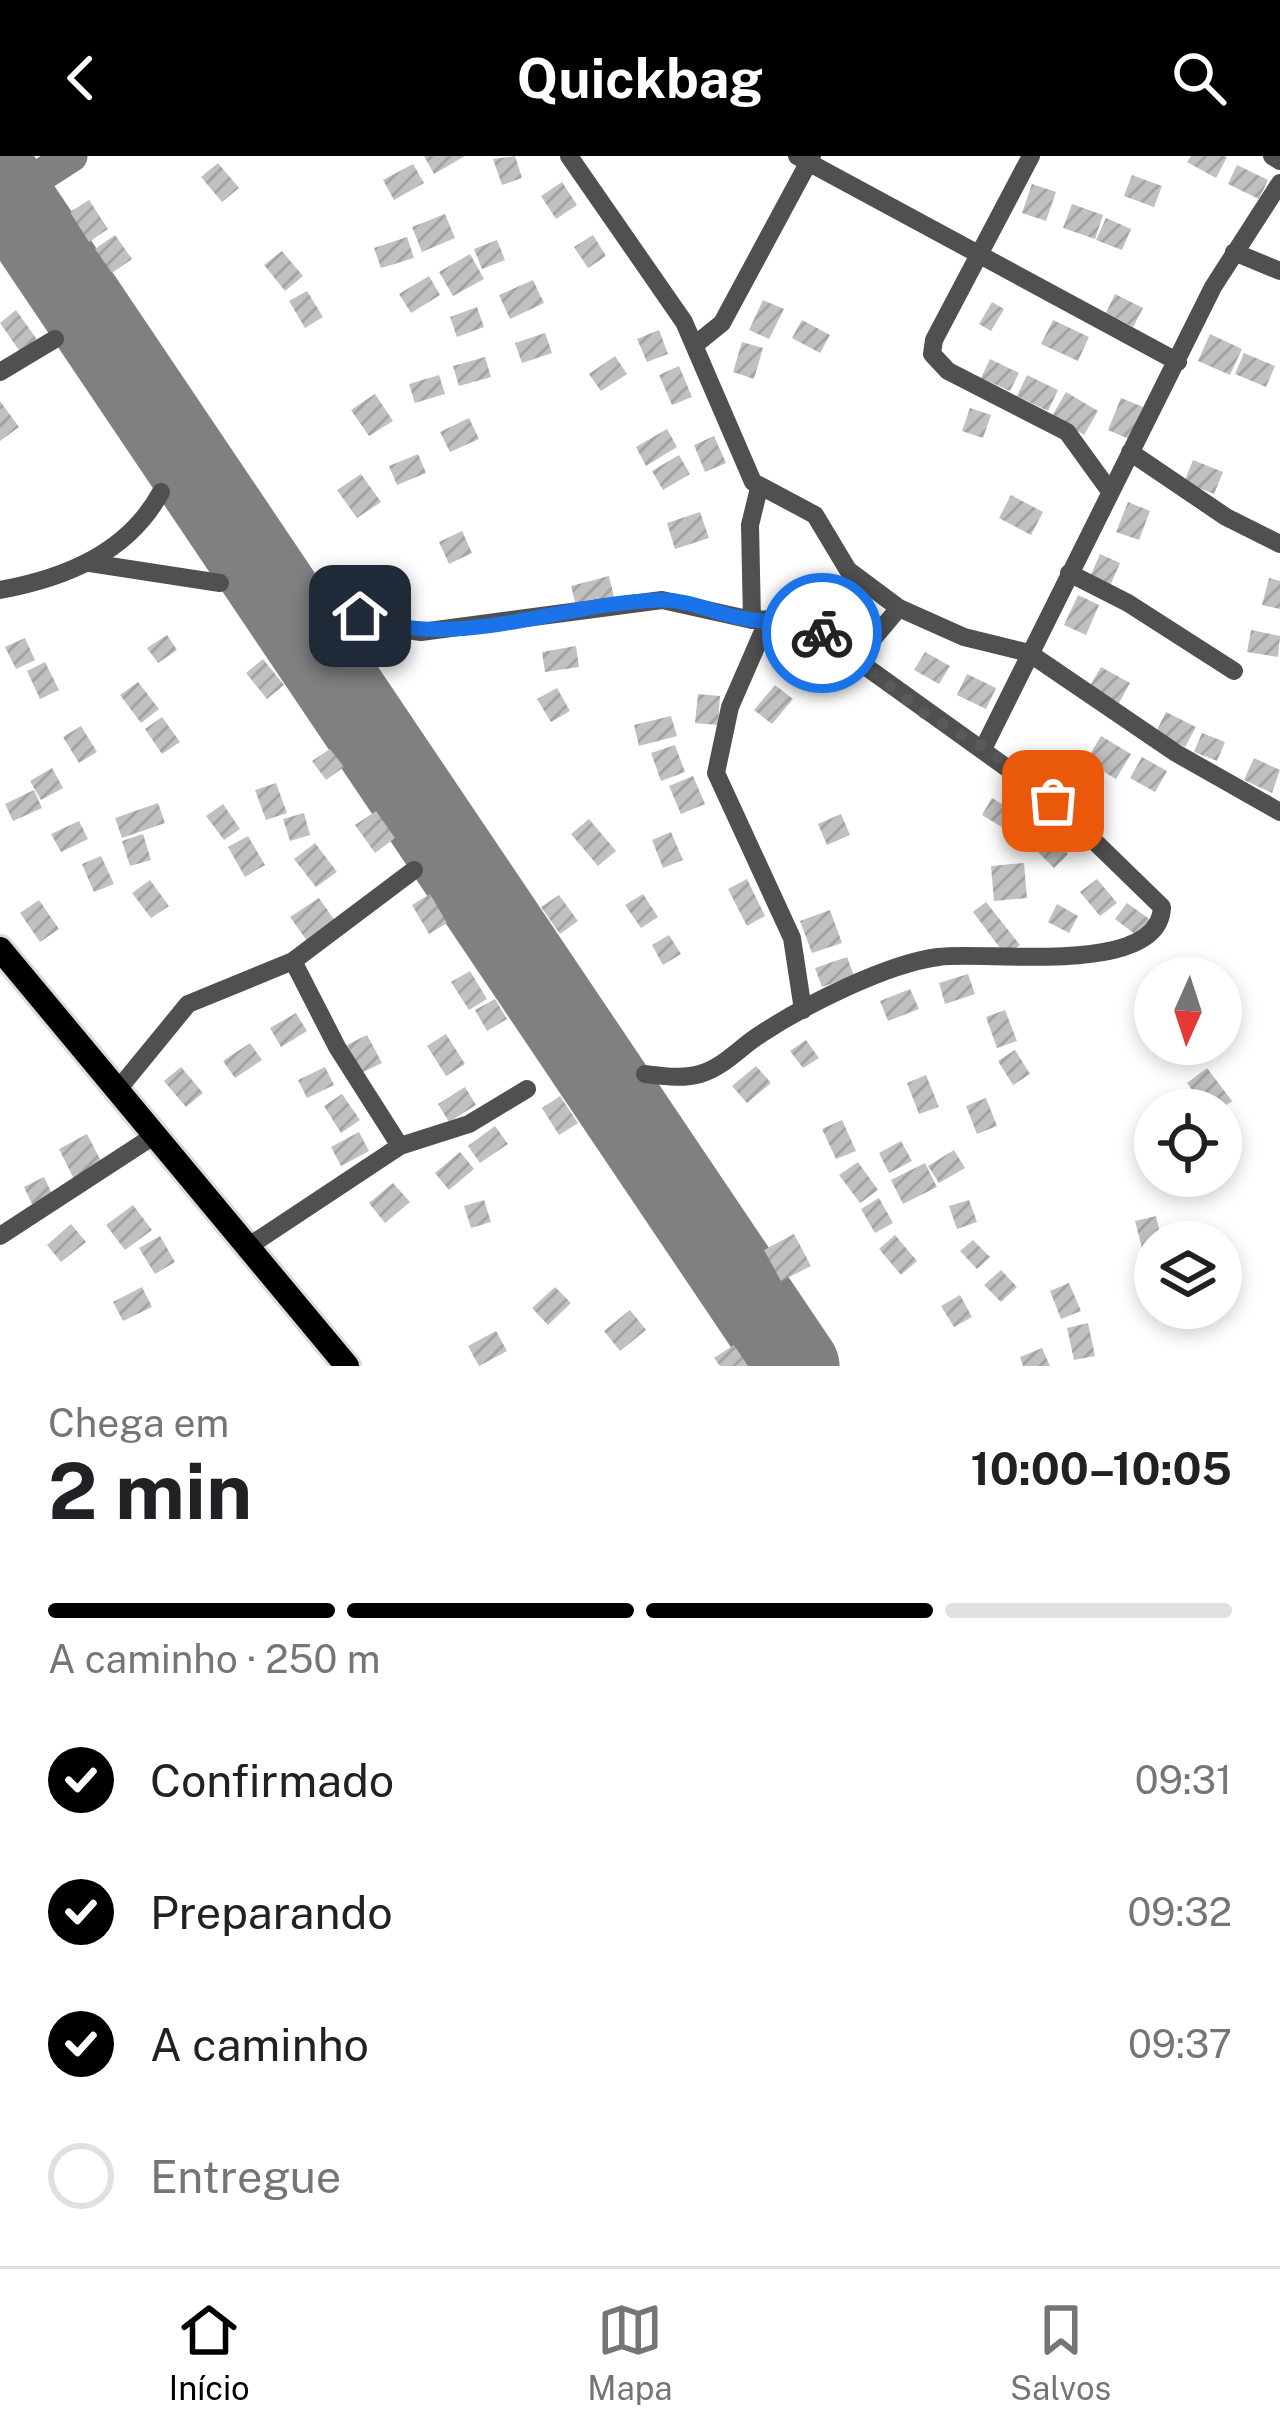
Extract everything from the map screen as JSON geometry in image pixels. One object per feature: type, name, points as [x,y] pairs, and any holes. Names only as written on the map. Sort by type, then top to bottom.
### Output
[{"type":"main road","points":[[0,949],[152,1138],[347,1366]]},
{"type":"street","points":[[569,156],[695,344],[746,474],[759,488],[815,514],[848,570],[899,608],[964,637],[1029,653],[1176,754],[1280,812]]},
{"type":"street","points":[[1031,156],[934,340],[937,362],[1067,432],[1109,490]]},
{"type":"street","points":[[1272,156],[1280,161]]},
{"type":"street","points":[[695,344],[722,323],[806,158],[1178,362]]},
{"type":"street","points":[[984,747],[1109,490],[1234,252],[1280,183]]},
{"type":"street","points":[[1234,252],[1280,271]]},
{"type":"street","points":[[0,372],[55,340]]},
{"type":"street","points":[[1130,452],[1226,517],[1280,544]]},
{"type":"street","points":[[759,488],[750,525],[760,621],[730,707],[716,773],[792,938],[803,1010]]},
{"type":"street","points":[[0,590],[90,563],[150,511],[161,492]]},
{"type":"street","points":[[90,563],[220,584]]},
{"type":"street","points":[[1069,573],[1127,603],[1234,671]]},
{"type":"street","points":[[333,607],[386,627],[422,632],[662,600],[760,621],[792,617],[806,621],[945,728],[984,747],[1162,907],[1158,925],[1148,937],[1117,950],[1007,960],[939,956],[803,1010],[704,1073],[645,1074]]},
{"type":"street","points":[[856,659],[899,608]]},
{"type":"street","points":[[116,1093],[188,1004],[293,961],[414,870]]},
{"type":"street","points":[[293,961],[337,1047],[400,1146]]},
{"type":"street","points":[[246,1248],[400,1146],[469,1124],[527,1089]]},
{"type":"street","points":[[0,1236],[152,1138]]},
{"type":"building","points":[[424,156],[465,156],[434,174]]},
{"type":"building","points":[[515,156],[522,178],[502,185],[493,159]]},
{"type":"building","points":[[1191,156],[1227,157],[1216,178],[1187,162]]},
{"type":"building","points":[[218,163],[239,188],[222,202],[201,177]]},
{"type":"building","points":[[413,164],[424,183],[394,200],[383,180]]},
{"type":"building","points":[[1237,165],[1268,180],[1259,199],[1228,184]]},
{"type":"building","points":[[1132,175],[1162,186],[1154,207],[1124,196]]},
{"type":"building","points":[[562,182],[577,205],[556,219],[541,196]]},
{"type":"building","points":[[1032,184],[1056,192],[1046,221],[1022,213]]},
{"type":"building","points":[[89,200],[108,229],[89,242],[70,212]]},
{"type":"building","points":[[1072,204],[1103,215],[1095,239],[1063,228]]},
{"type":"building","points":[[445,214],[455,238],[422,252],[412,227]]},
{"type":"building","points":[[1106,218],[1131,229],[1122,250],[1096,240]]},
{"type":"building","points":[[115,235],[132,259],[112,273],[95,249]]},
{"type":"building","points":[[593,235],[606,256],[588,268],[574,247]]},
{"type":"building","points":[[407,237],[414,258],[381,268],[374,248]]},
{"type":"building","points":[[497,240],[505,260],[482,269],[474,249]]},
{"type":"building","points":[[282,251],[303,276],[285,291],[264,265]]},
{"type":"building","points":[[470,254],[484,279],[453,296],[439,272]]},
{"type":"building","points":[[429,276],[440,295],[411,313],[399,294]]},
{"type":"building","points":[[533,280],[544,303],[510,319],[499,295]]},
{"type":"building","points":[[307,291],[323,317],[305,328],[289,301]]},
{"type":"building","points":[[1115,294],[1143,308],[1133,327],[1106,313]]},
{"type":"building","points":[[763,300],[784,309],[769,339],[749,330]]},
{"type":"building","points":[[992,302],[1004,309],[991,331],[979,324]]},
{"type":"building","points":[[477,307],[484,327],[457,337],[450,317]]},
{"type":"building","points":[[16,310],[38,341],[21,353],[0,323]]},
{"type":"building","points":[[802,320],[830,335],[820,353],[792,338]]},
{"type":"building","points":[[1053,320],[1089,337],[1078,361],[1041,344]]},
{"type":"building","points":[[659,330],[668,354],[647,362],[637,339]]},
{"type":"building","points":[[545,333],[552,353],[522,363],[515,343]]},
{"type":"building","points":[[1210,334],[1242,349],[1230,375],[1198,361]]},
{"type":"building","points":[[742,342],[763,348],[754,379],[733,372]]},
{"type":"building","points":[[1244,353],[1275,366],[1266,387],[1235,374]]},
{"type":"building","points":[[615,356],[627,374],[601,391],[589,374]]},
{"type":"building","points":[[485,357],[491,377],[459,386],[453,366]]},
{"type":"building","points":[[990,359],[1019,373],[1010,391],[981,378]]},
{"type":"building","points":[[679,366],[692,397],[672,405],[659,375]]},
{"type":"building","points":[[439,375],[445,394],[415,403],[409,384]]},
{"type":"building","points":[[1027,375],[1058,390],[1048,411],[1017,396]]},
{"type":"building","points":[[1066,392],[1098,411],[1084,435],[1052,416]]},
{"type":"building","points":[[375,394],[393,421],[369,436],[351,410]]},
{"type":"building","points":[[1121,398],[1143,407],[1129,439],[1108,430]]},
{"type":"building","points":[[0,401],[19,427],[0,441]]},
{"type":"building","points":[[970,408],[991,415],[983,438],[962,431]]},
{"type":"building","points":[[469,418],[479,439],[450,452],[440,432]]},
{"type":"building","points":[[667,429],[677,447],[646,466],[636,447]]},
{"type":"building","points":[[714,436],[726,463],[705,472],[694,445]]},
{"type":"building","points":[[418,454],[426,473],[397,485],[389,466]]},
{"type":"building","points":[[679,455],[690,474],[663,490],[652,471]]},
{"type":"building","points":[[1193,460],[1223,472],[1214,494],[1184,482]]},
{"type":"building","points":[[361,474],[381,502],[357,518],[337,490]]},
{"type":"building","points":[[1011,495],[1043,512],[1031,535],[999,518]]},
{"type":"building","points":[[1128,502],[1150,511],[1139,540],[1116,532]]},
{"type":"building","points":[[700,512],[709,538],[675,549],[667,523]]},
{"type":"building","points":[[462,531],[472,553],[449,564],[439,542]]},
{"type":"building","points":[[1100,554],[1120,563],[1110,586],[1090,577]]},
{"type":"building","points":[[609,576],[614,597],[576,606],[571,586]]},
{"type":"building","points":[[1269,578],[1280,581],[1280,609],[1262,605]]},
{"type":"building","points":[[1078,595],[1099,605],[1086,635],[1064,625]]},
{"type":"building","points":[[1251,630],[1280,636],[1278,657],[1247,652]]},
{"type":"building","points":[[167,635],[177,650],[158,663],[147,648]]},
{"type":"building","points":[[25,638],[35,660],[16,669],[5,647]]},
{"type":"building","points":[[576,646],[579,667],[545,672],[542,652]]},
{"type":"building","points":[[925,652],[950,666],[939,684],[914,670]]},
{"type":"building","points":[[263,659],[284,685],[267,699],[246,673]]},
{"type":"building","points":[[45,662],[59,690],[40,699],[27,671]]},
{"type":"building","points":[[1101,667],[1130,683],[1119,703],[1090,686]]},
{"type":"building","points":[[967,674],[996,688],[986,709],[957,695]]},
{"type":"building","points":[[138,682],[159,709],[141,723],[120,695]]},
{"type":"building","points":[[775,685],[793,699],[772,724],[754,710]]},
{"type":"building","points":[[557,688],[570,711],[551,722],[537,699]]},
{"type":"building","points":[[698,694],[720,696],[718,725],[695,723]]},
{"type":"building","points":[[1166,712],[1196,727],[1185,747],[1156,732]]},
{"type":"building","points":[[671,716],[677,736],[639,746],[634,725]]},
{"type":"building","points":[[162,717],[180,742],[162,754],[145,729]]},
{"type":"building","points":[[81,726],[97,752],[79,763],[63,737]]},
{"type":"building","points":[[1202,733],[1225,742],[1217,761],[1194,752]]},
{"type":"building","points":[[1101,736],[1131,754],[1116,779],[1086,761]]},
{"type":"building","points":[[675,745],[685,772],[661,781],[651,753]]},
{"type":"building","points":[[330,749],[344,767],[326,780],[312,761]]},
{"type":"building","points":[[1142,757],[1167,771],[1155,792],[1130,778]]},
{"type":"building","points":[[1254,758],[1280,770],[1272,793],[1244,780]]},
{"type":"building","points":[[52,768],[63,788],[41,800],[30,781]]},
{"type":"building","points":[[693,776],[705,804],[681,814],[669,786]]},
{"type":"building","points":[[276,783],[287,813],[266,820],[255,790]]},
{"type":"building","points":[[34,790],[42,808],[13,821],[5,804]]},
{"type":"building","points":[[992,798],[1020,815],[1010,832],[982,815]]},
{"type":"building","points":[[158,803],[165,823],[122,838],[115,818]]},
{"type":"building","points":[[223,804],[240,829],[224,840],[206,816]]},
{"type":"building","points":[[376,811],[395,838],[375,853],[355,825]]},
{"type":"building","points":[[304,813],[310,835],[290,841],[283,819]]},
{"type":"building","points":[[841,814],[850,835],[827,845],[818,824]]},
{"type":"building","points":[[589,819],[616,851],[598,866],[571,834]]},
{"type":"building","points":[[79,821],[88,839],[61,852],[51,834]]},
{"type":"building","points":[[1044,830],[1068,854],[1054,868],[1030,844]]},
{"type":"building","points":[[671,832],[683,860],[663,868],[652,840]]},
{"type":"building","points":[[143,834],[151,860],[130,866],[122,841]]},
{"type":"building","points":[[248,836],[265,865],[245,877],[228,847]]},
{"type":"building","points":[[315,843],[337,872],[316,887],[294,859]]},
{"type":"building","points":[[101,856],[114,884],[94,892],[82,864]]},
{"type":"building","points":[[1024,863],[1027,898],[994,901],[991,866]]},
{"type":"building","points":[[747,879],[765,916],[747,926],[728,889]]},
{"type":"building","points":[[1097,879],[1117,903],[1100,916],[1080,892]]},
{"type":"building","points":[[150,880],[169,906],[151,918],[132,893]]},
{"type":"building","points":[[430,894],[447,923],[429,934],[412,905]]},
{"type":"building","points":[[643,894],[658,917],[641,928],[625,905]]},
{"type":"building","points":[[559,895],[578,921],[560,934],[541,907]]},
{"type":"building","points":[[319,898],[338,925],[310,945],[290,917]]},
{"type":"building","points":[[39,900],[59,929],[40,942],[20,913]]},
{"type":"building","points":[[986,902],[1020,945],[1006,956],[973,912]]},
{"type":"building","points":[[1127,903],[1152,921],[1140,938],[1115,919]]},
{"type":"building","points":[[1057,904],[1078,916],[1069,933],[1048,922]]},
{"type":"building","points":[[830,910],[842,943],[812,953],[800,921]]},
{"type":"building","points":[[669,935],[681,954],[663,965],[652,945]]},
{"type":"building","points":[[847,957],[854,976],[822,987],[815,968]]},
{"type":"building","points":[[470,971],[487,999],[469,1010],[451,982]]},
{"type":"building","points":[[968,974],[975,994],[945,1004],[939,983]]},
{"type":"building","points":[[910,989],[919,1009],[888,1021],[880,1001]]},
{"type":"building","points":[[495,999],[507,1019],[487,1031],[475,1010]]},
{"type":"building","points":[[1005,1010],[1017,1041],[997,1048],[986,1017]]},
{"type":"building","points":[[296,1013],[307,1031],[281,1047],[270,1028]]},
{"type":"building","points":[[446,1034],[465,1064],[446,1076],[427,1046]]},
{"type":"building","points":[[367,1035],[382,1063],[361,1073],[347,1045]]},
{"type":"building","points":[[806,1040],[819,1058],[803,1068],[790,1051]]},
{"type":"building","points":[[250,1043],[262,1060],[235,1078],[223,1061]]},
{"type":"building","points":[[1015,1050],[1030,1074],[1013,1085],[998,1061]]},
{"type":"building","points":[[756,1066],[771,1083],[747,1103],[732,1086]]},
{"type":"building","points":[[181,1067],[203,1093],[186,1107],[164,1081]]},
{"type":"building","points":[[325,1067],[334,1085],[307,1098],[298,1080]]},
{"type":"building","points":[[1207,1068],[1223,1089],[1191,1089],[1187,1083]]},
{"type":"building","points":[[926,1075],[939,1107],[919,1114],[907,1083]]},
{"type":"building","points":[[465,1087],[476,1105],[449,1122],[438,1104]]},
{"type":"building","points":[[342,1094],[360,1120],[341,1133],[324,1106]]},
{"type":"building","points":[[560,1096],[578,1123],[559,1135],[542,1108]]},
{"type":"building","points":[[986,1098],[997,1126],[977,1134],[966,1106]]},
{"type":"building","points":[[842,1120],[856,1151],[836,1159],[822,1129]]},
{"type":"building","points":[[495,1126],[508,1144],[480,1163],[468,1146]]},
{"type":"building","points":[[359,1132],[369,1151],[341,1166],[331,1147]]},
{"type":"building","points":[[87,1134],[103,1165],[74,1179],[59,1149]]},
{"type":"building","points":[[901,1141],[912,1161],[889,1173],[879,1153]]},
{"type":"building","points":[[954,1150],[965,1168],[939,1183],[928,1166]]},
{"type":"building","points":[[460,1152],[474,1169],[449,1190],[435,1173]]},
{"type":"building","points":[[858,1162],[878,1190],[860,1203],[839,1175]]},
{"type":"building","points":[[925,1163],[937,1187],[903,1204],[891,1180]]},
{"type":"building","points":[[44,1177],[52,1194],[32,1204],[24,1187]]},
{"type":"building","points":[[393,1183],[410,1202],[385,1223],[369,1203]]},
{"type":"building","points":[[879,1198],[893,1223],[875,1233],[861,1209]]},
{"type":"building","points":[[484,1200],[491,1222],[471,1228],[464,1206]]},
{"type":"building","points":[[969,1200],[977,1222],[957,1229],[949,1206]]},
{"type":"building","points":[[133,1205],[152,1230],[125,1250],[106,1225]]},
{"type":"building","points":[[71,1224],[86,1242],[61,1262],[47,1245]]},
{"type":"building","points":[[794,1234],[811,1266],[781,1281],[764,1250]]},
{"type":"building","points":[[895,1235],[917,1261],[901,1275],[879,1249]]},
{"type":"building","points":[[160,1236],[175,1262],[155,1274],[139,1248]]},
{"type":"building","points":[[973,1240],[990,1257],[977,1269],[960,1251]]},
{"type":"building","points":[[1001,1270],[1017,1287],[1001,1302],[984,1285]]},
{"type":"building","points":[[1069,1283],[1081,1311],[1061,1319],[1050,1291]]},
{"type":"building","points":[[142,1287],[152,1307],[123,1321],[113,1302]]},
{"type":"building","points":[[555,1287],[571,1303],[548,1325],[532,1308]]},
{"type":"building","points":[[960,1295],[972,1317],[954,1327],[941,1306]]},
{"type":"building","points":[[630,1310],[646,1330],[620,1351],[604,1331]]},
{"type":"building","points":[[1088,1323],[1095,1356],[1074,1360],[1067,1328]]},
{"type":"building","points":[[496,1331],[507,1351],[479,1366],[468,1346]]},
{"type":"building","points":[[734,1345],[748,1366],[720,1366],[714,1358]]},
{"type":"building","points":[[1042,1348],[1050,1366],[1023,1366],[1020,1357]]},
{"type":"taxiway","points":[[9,196],[71,156]]},
{"type":"runway","points":[[0,183],[796,1366]]},
{"type":"way so far","points":[[822,633],[927,715],[984,747],[1053,801]]},
{"type":"route","points":[[360,616],[386,627],[435,632],[544,612],[662,600],[767,622],[798,618],[822,633]]}]
